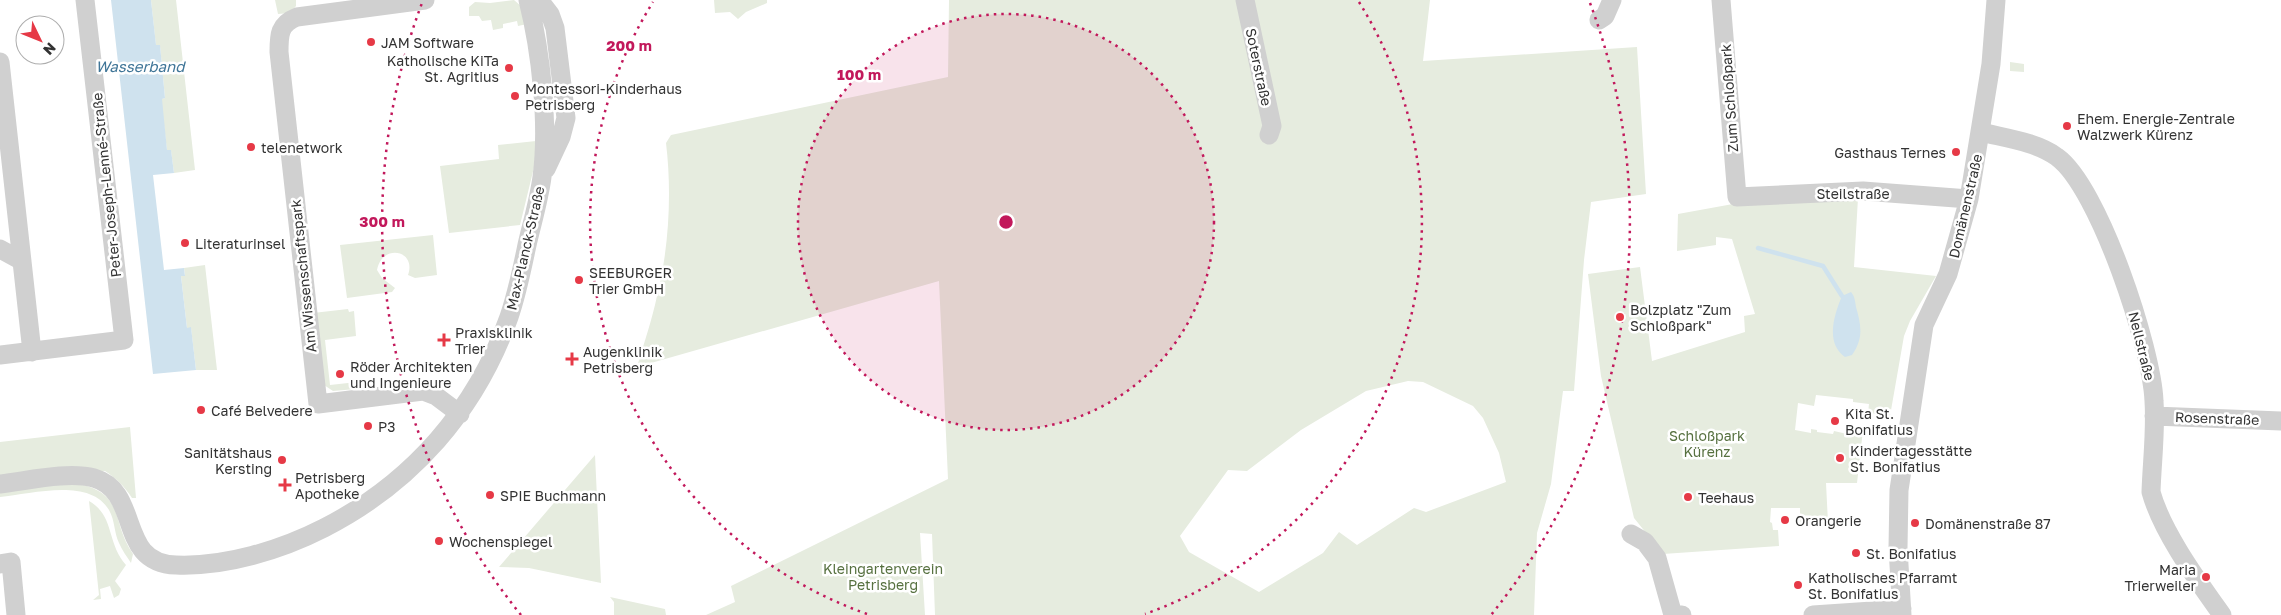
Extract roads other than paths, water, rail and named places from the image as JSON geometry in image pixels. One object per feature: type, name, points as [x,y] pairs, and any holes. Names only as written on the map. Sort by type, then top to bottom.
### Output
[{"type":"street","name":"Peter-Joseph-Lenné-Straße","points":[[32,352],[124,340],[85,0]]},
{"type":"street","name":"Am Wissenschaftspark","points":[[425,0],[305,8],[297,16],[286,22],[279,34],[306,309],[318,404],[423,392],[436,396],[460,414]]},
{"type":"street","name":"Max-Planck-Straße","points":[[0,484],[64,477],[91,478],[113,490],[124,506],[135,542],[152,558],[174,565],[226,560],[277,547],[310,535],[364,505],[411,469],[460,414],[484,374],[509,317],[515,296],[542,177],[545,127],[534,22],[528,0]]},
{"type":"street","name":"Max-Planck-Straße","points":[[539,0],[550,14],[555,28],[566,118],[561,137],[542,177]]},
{"type":"street","name":"Soterstraße","points":[[1245,0],[1272,126],[1269,135]]},
{"type":"street","points":[[1599,20],[1605,16],[1612,0]]},
{"type":"street","name":"Zum Schloßpark","points":[[1721,0],[1738,197]]},
{"type":"street","name":"Domänenstraße","points":[[1902,612],[1898,548],[1899,490],[1924,325],[1948,274],[1969,199],[1982,132],[1991,64],[1996,0]]},
{"type":"street","points":[[0,62],[32,352],[0,355]]},
{"type":"street","name":"Nellstraße","points":[[1982,132],[2045,150],[2058,157],[2079,181],[2107,238],[2146,350],[2153,392],[2151,492],[2153,500],[2173,539],[2222,615]]},
{"type":"street","name":"Steilstraße","points":[[1738,197],[1863,191],[1969,199]]},
{"type":"street","points":[[0,249],[22,261]]},
{"type":"street","name":"Rosenstraße","points":[[2154,416],[2281,421]]},
{"type":"street","points":[[1631,534],[1645,542],[1657,558],[1673,615],[1682,615]]},
{"type":"street","points":[[0,564],[10,562],[16,615]]},
{"type":"street","points":[[1813,615],[1902,612]]},
{"type":"water","name":"Wasserband","points":[[111,0],[151,0],[156,45],[160,45],[165,98],[162,99],[167,150],[171,150],[174,173],[153,175],[164,270],[184,268],[185,276],[181,276],[187,328],[191,327],[196,370],[153,374]]},
{"type":"water","points":[[1851,292],[1855,299],[1860,337],[1852,355],[1845,357],[1835,344],[1833,328],[1842,296]]},
{"type":"waterway","points":[[1758,248],[1823,266],[1842,296]]},
{"type":"place","name":"JAM Software","points":[[371,42]]},
{"type":"place","name":"Katholische KiTa St. Agritius","points":[[509,68]]},
{"type":"place","name":"Montessori-Kinderhaus Petrisberg","points":[[515,96]]},
{"type":"place","name":"Ehem. Energie-Zentrale Walzwerk Kürenz","points":[[2067,126]]},
{"type":"place","name":"telenetwork","points":[[251,147]]},
{"type":"place","name":"Gasthaus Ternes","points":[[1956,152]]},
{"type":"place","name":"Literaturinsel","points":[[185,243]]},
{"type":"place","name":"SEEBURGER Trier GmbH","points":[[579,280]]},
{"type":"place","name":"Bolzplatz \"Zum Schloßpark\"","points":[[1620,317]]},
{"type":"place","name":"Praxisklinik Trier","points":[[444,340]]},
{"type":"place","name":"Augenklinik Petrisberg","points":[[572,359]]},
{"type":"place","name":"Röder Architekten und Ingenieure","points":[[340,374]]},
{"type":"place","name":"Café Belvedere","points":[[201,410]]},
{"type":"place","name":"Kita St. Bonifatius","points":[[1835,421]]},
{"type":"place","name":"P3","points":[[368,426]]},
{"type":"place","name":"Kindertagesstätte St. Bonifatius","points":[[1840,458]]},
{"type":"place","name":"Sanitätshaus Kersting","points":[[282,460]]},
{"type":"place","name":"Petrisberg Apotheke","points":[[285,485]]},
{"type":"place","name":"SPIE Buchmann","points":[[490,495]]},
{"type":"place","name":"Teehaus","points":[[1688,497]]},
{"type":"place","name":"Orangerie","points":[[1785,520]]},
{"type":"place","name":"Domänenstraße 87","points":[[1915,523]]},
{"type":"place","name":"Wochenspiegel","points":[[439,541]]},
{"type":"place","name":"St. Bonifatius","points":[[1856,553]]},
{"type":"place","name":"Maria Trierweiler","points":[[2206,577]]},
{"type":"place","name":"Katholisches Pfarramt St. Bonifatius","points":[[1798,585]]},
{"type":"park label","name":"Schloßpark Kürenz","points":[[1707,444]]},
{"type":"park label","name":"Kleingartenverein Petrisberg","points":[[883,576]]}]
